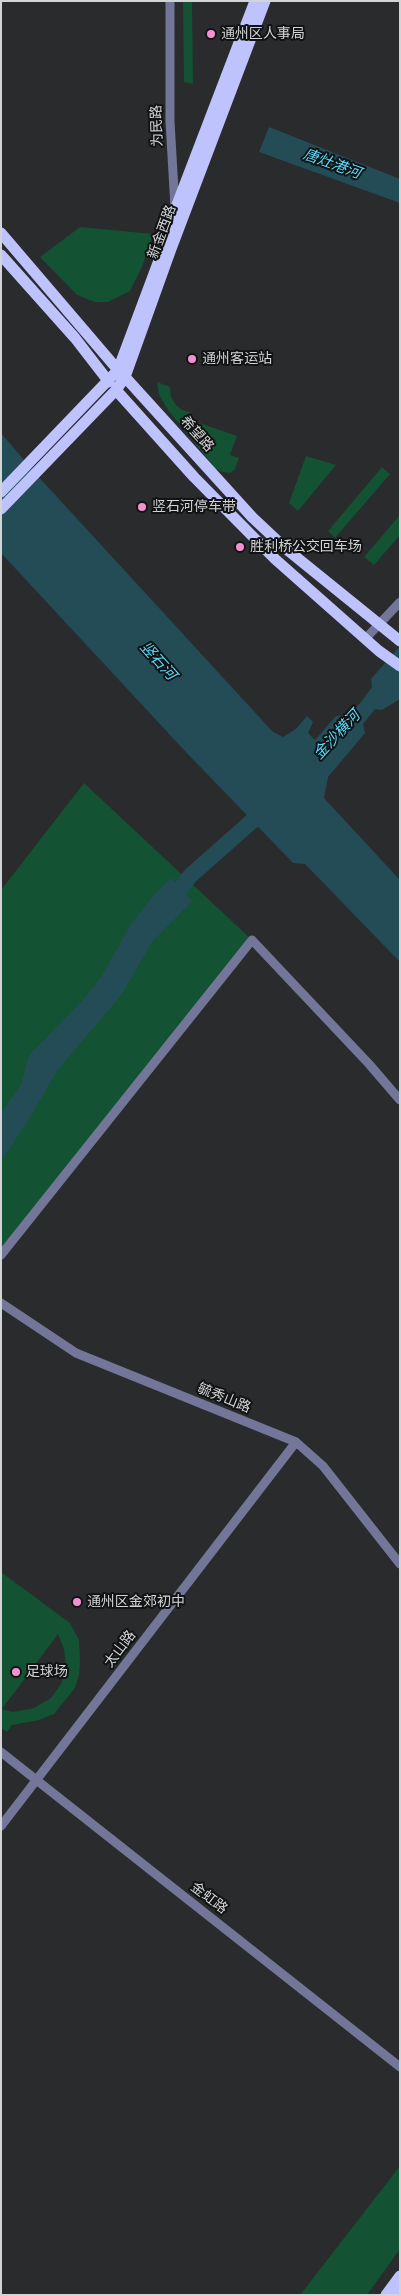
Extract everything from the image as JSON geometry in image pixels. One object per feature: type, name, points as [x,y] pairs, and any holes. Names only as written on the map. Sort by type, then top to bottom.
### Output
[{"type":"main road","name":"新金西路","points":[[122,374],[175,210],[255,1]]},
{"type":"main road","name":"新金西路","points":[[51,450],[113,386],[122,374],[265,1]]},
{"type":"main road","name":"希望路","points":[[1,233],[122,374],[252,517],[284,548],[396,638]]},
{"type":"main road","points":[[1,255],[75,338],[113,386],[194,477],[248,533],[379,651],[400,666]]},
{"type":"main road","points":[[1,492],[51,450]]},
{"type":"main road","points":[[1,509],[51,450]]},
{"type":"main road","points":[[386,2295],[400,2276]]},
{"type":"main road","points":[[396,2295],[400,2290]]},
{"type":"street","name":"为民路","points":[[170,1],[170,121],[175,210],[171,250]]},
{"type":"street","points":[[366,638],[400,602]]},
{"type":"street","points":[[1,1256],[252,940],[369,1064],[400,1100]]},
{"type":"street","name":"毓秀山路","points":[[1,1303],[76,1353],[296,1442],[323,1466],[400,1564]]},
{"type":"street","name":"太山路","points":[[1,1826],[296,1442]]},
{"type":"street","name":"金虹路","points":[[1,1752],[400,2067]]},
{"type":"green space","points":[[183,1],[192,1],[193,84],[184,82]]},
{"type":"green space","points":[[80,227],[153,234],[142,267],[130,291],[108,302],[95,302],[77,295],[40,257]]},
{"type":"green space","points":[[157,382],[170,387],[171,397],[175,404],[182,410],[190,412],[188,419],[237,436],[230,455],[239,458],[235,469],[230,473],[222,472],[215,468],[168,410],[159,395]]},
{"type":"green space","points":[[306,456],[336,465],[298,511],[289,503]]},
{"type":"green space","points":[[382,467],[390,474],[335,538],[328,531]]},
{"type":"green space","points":[[400,515],[400,535],[374,565],[364,557]]},
{"type":"green space","points":[[84,783],[252,940],[1,1255],[1,890]]},
{"type":"green space","points":[[1,1572],[70,1623],[79,1640],[80,1661],[79,1675],[75,1688],[54,1714],[39,1720],[12,1725],[7,1732],[1,1728]],"holes":[[[58,1634],[64,1649],[66,1667],[61,1684],[51,1698],[34,1708],[13,1712],[2,1709]]]},
{"type":"green space","points":[[400,2166],[400,2249],[367,2295],[300,2295]]},
{"type":"water","name":"唐灶港河","points":[[269,127],[400,179],[400,203],[259,152]]},
{"type":"water","points":[[1,433],[35,473],[273,732],[283,737],[296,729],[307,716],[313,722],[308,733],[315,740],[336,716],[348,715],[361,702],[372,687],[371,679],[400,646],[400,699],[382,710],[375,709],[363,724],[365,733],[328,777],[324,798],[400,880],[400,962],[305,864],[293,863],[184,750],[1,553]]},
{"type":"water","points":[[171,878],[192,901],[152,942],[122,994],[57,1071],[1,1162],[1,1113],[21,1085],[29,1055],[85,998],[101,977],[131,924],[152,897]]},
{"type":"waterway","points":[[167,906],[190,876],[269,806]]},
{"type":"place","name":"通州区人事局","points":[[211,34]]},
{"type":"place","name":"通州客运站","points":[[192,359]]},
{"type":"place","name":"竖石河停车带","points":[[142,507]]},
{"type":"place","name":"胜利桥公交回车场","points":[[240,547]]},
{"type":"place","name":"通州区金郊初中","points":[[77,1602]]},
{"type":"place","name":"足球场","points":[[16,1672]]},
{"type":"water label","name":"竖石河","points":[[158,661]]},
{"type":"water label","name":"金沙横河","points":[[337,735]]}]
